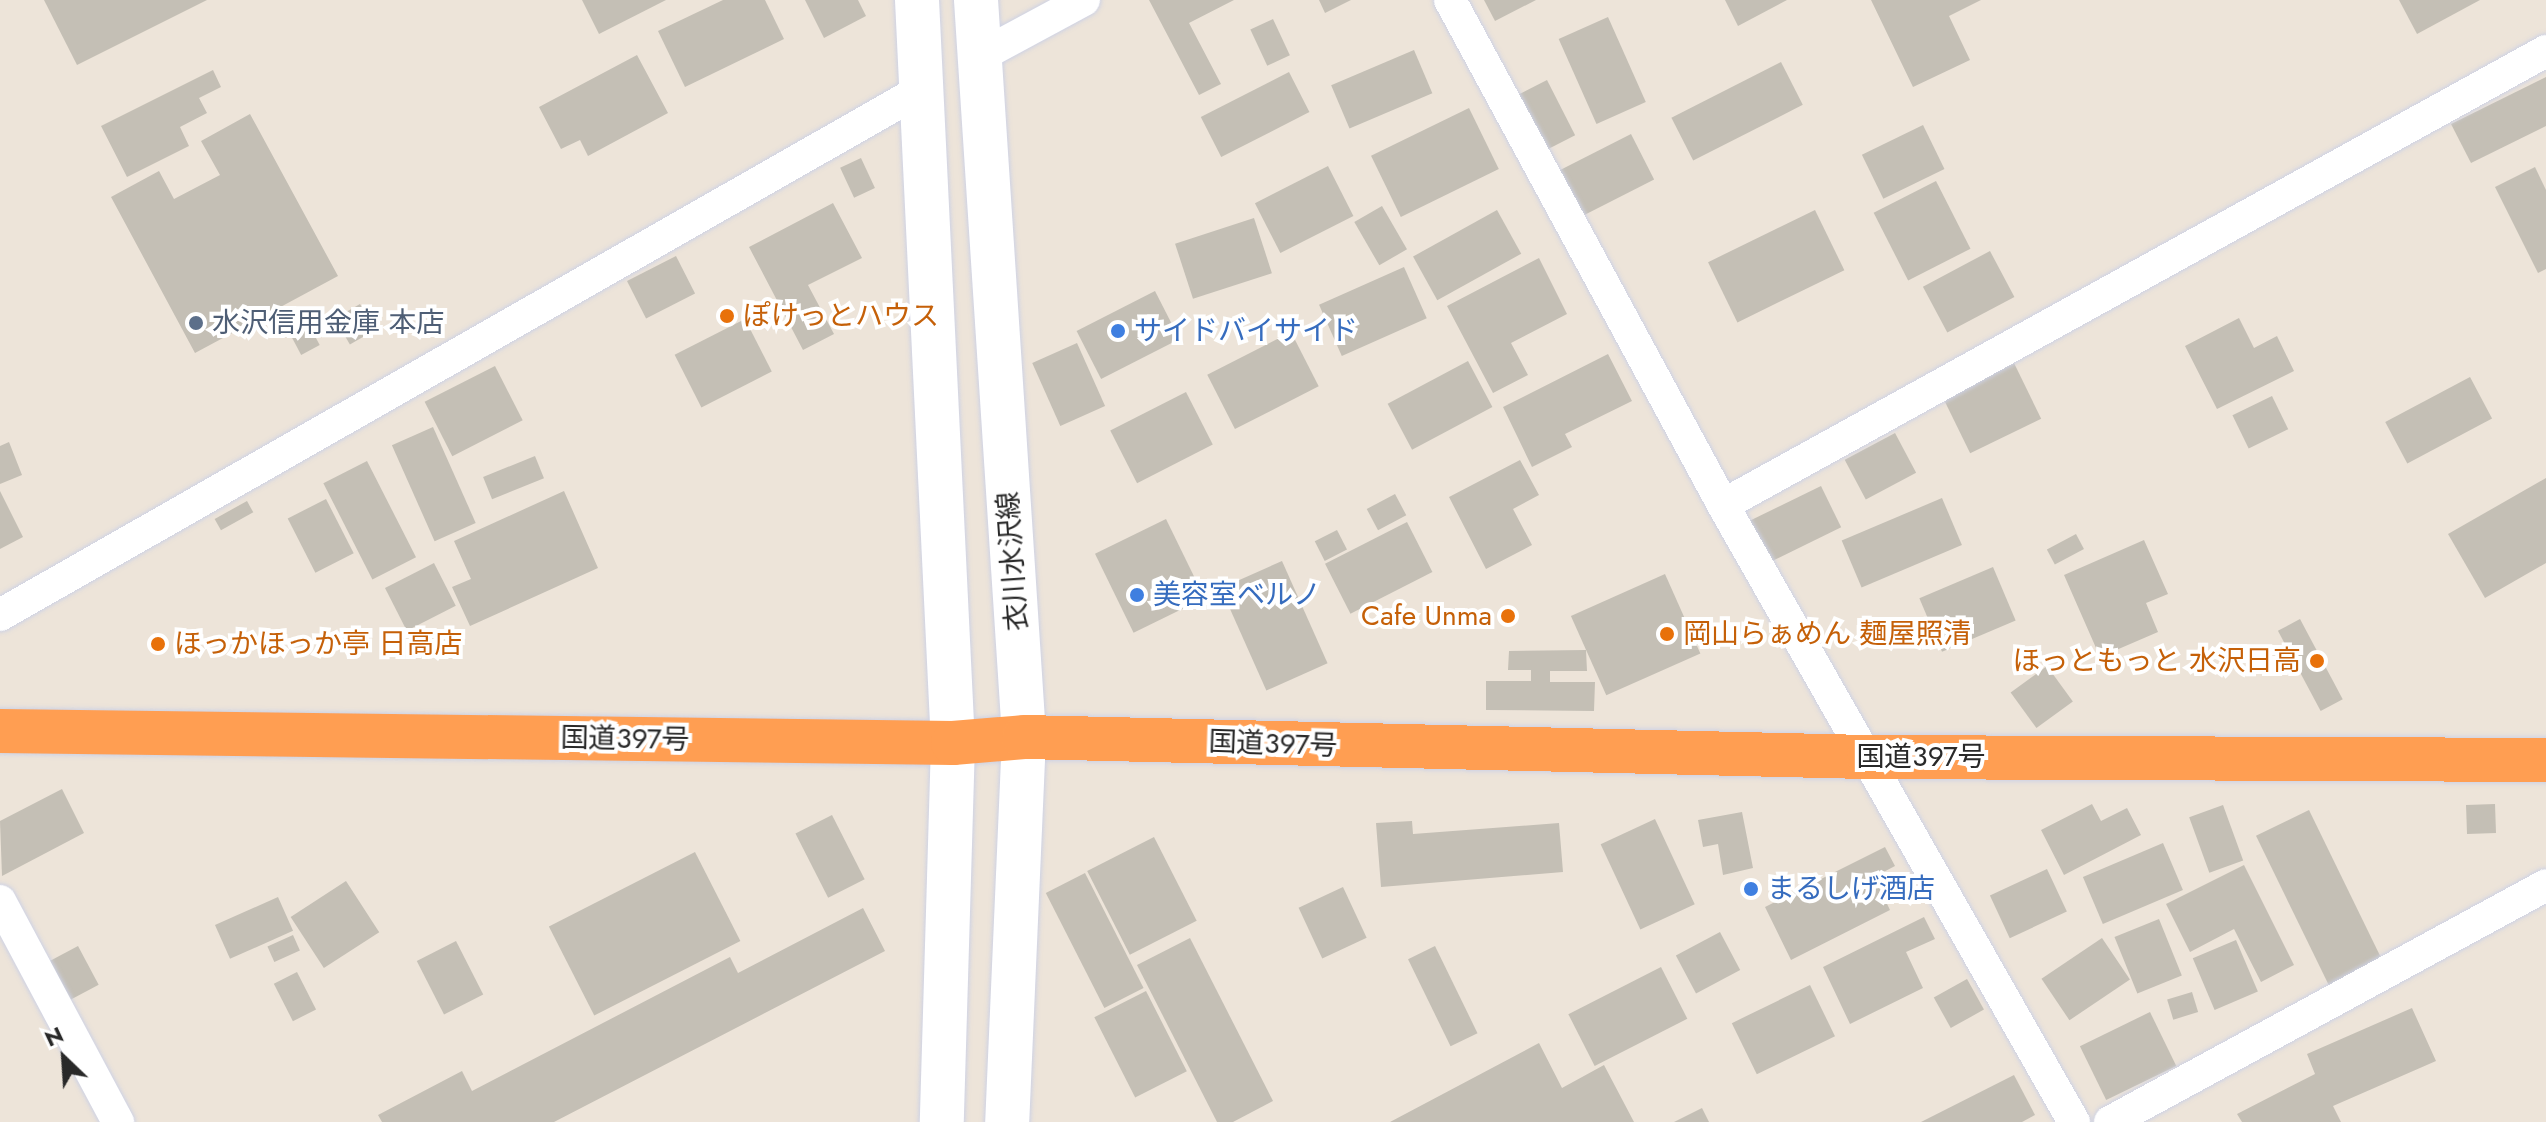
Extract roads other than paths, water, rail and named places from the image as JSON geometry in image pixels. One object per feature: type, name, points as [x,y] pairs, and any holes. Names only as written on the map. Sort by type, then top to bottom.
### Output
[{"type":"highway","name":"国道397号","points":[[0,731],[953,743],[1024,737],[1869,757],[2546,760]]},
{"type":"main road","points":[[917,0],[953,743],[942,1122]]},
{"type":"main road","name":"衣川水沢線","points":[[976,0],[1024,737],[1007,1122]]},
{"type":"street","points":[[980,56],[1084,0]]},
{"type":"street","points":[[1450,0],[1723,505],[2074,1122]]},
{"type":"street","points":[[1723,505],[2546,51]]},
{"type":"street","points":[[0,615],[921,90]]},
{"type":"street","points":[[2110,1122],[2546,885]]},
{"type":"street","points":[[0,901],[118,1122]]},
{"type":"place","name":"ぽけっとハウス","points":[[727,316]]},
{"type":"place","name":"水沢信用金庫 本店","points":[[196,323]]},
{"type":"place","name":"サイドバイサイド","points":[[1118,331]]},
{"type":"place","name":"美容室ベルノ","points":[[1137,595]]},
{"type":"place","name":"Cafe Unma","points":[[1508,616]]},
{"type":"place","name":"岡山らぁめん 麺屋照清","points":[[1667,634]]},
{"type":"place","name":"ほっかほっか亭 日高店","points":[[158,644]]},
{"type":"place","name":"ほっともっと 水沢日高","points":[[2317,661]]},
{"type":"place","name":"まるしげ酒店","points":[[1751,889]]}]
